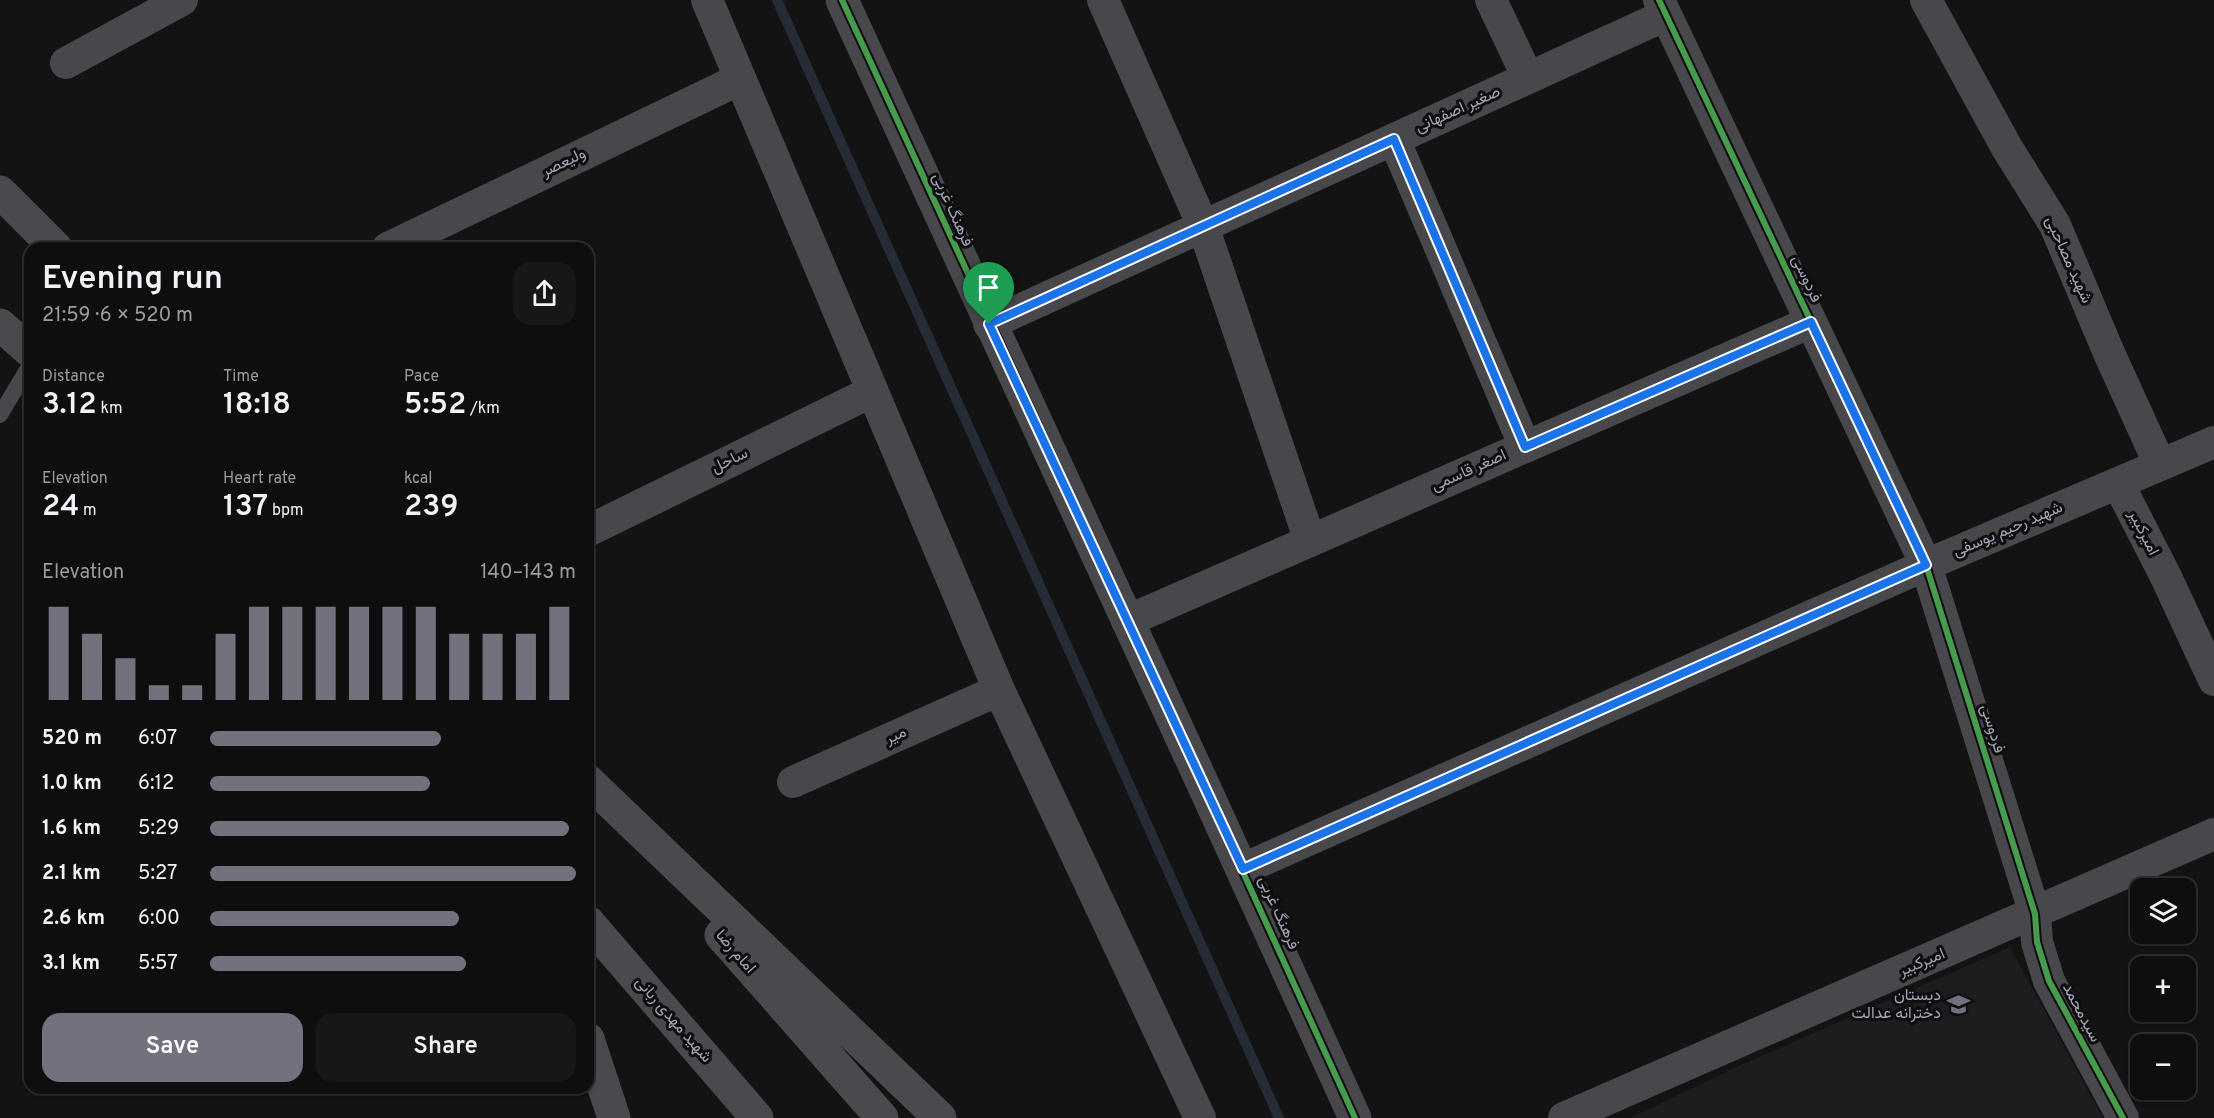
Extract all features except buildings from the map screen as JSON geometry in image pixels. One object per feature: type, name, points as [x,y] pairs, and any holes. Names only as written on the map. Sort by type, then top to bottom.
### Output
[{"type":"highway","points":[[0,192],[50,242]]},
{"type":"highway","points":[[0,325],[24,346]]},
{"type":"highway","points":[[594,789],[940,1118]]},
{"type":"highway","name":"امام رضا","points":[[594,790],[882,1118]]},
{"type":"highway","name":"شهید مهدی ربانی","points":[[594,929],[757,1118]]},
{"type":"highway","points":[[594,1057],[614,1118]]},
{"type":"street","points":[[66,63],[182,0]]},
{"type":"street","points":[[707,0],[999,690],[1200,1118]]},
{"type":"street","name":"فرهنگ غربی","points":[[842,0],[989,324],[1243,869],[1355,1118]]},
{"type":"street","points":[[1103,0],[1203,226],[1310,541]]},
{"type":"street","points":[[1491,0],[1528,78]]},
{"type":"street","name":"شهید مصاحبی","points":[[1926,0],[2007,148],[2055,225],[2160,465]]},
{"type":"street","name":"صغیر اصفهانی","points":[[989,324],[1528,78],[1663,7]]},
{"type":"street","name":"فردوسی","points":[[1663,7],[1926,565],[2035,914]]},
{"type":"street","name":"ولیعصر","points":[[400,242],[740,79]]},
{"type":"street","points":[[1394,139],[1525,447]]},
{"type":"street","name":"اصغر قاسمی","points":[[1127,621],[1811,322]]},
{"type":"street","name":"ساحل","points":[[594,528],[871,392]]},
{"type":"street","name":"شهید رحیم یوسفی","points":[[1243,869],[1926,565],[2214,442]]},
{"type":"street","name":"امیرکبیر","points":[[2118,483],[2166,577],[2214,680]]},
{"type":"street","name":"میر","points":[[793,782],[999,690]]},
{"type":"street","name":"امیرکبیر","points":[[1564,1118],[2214,834]]},
{"type":"street","name":"سیدمحمد","points":[[2035,914],[2037,942],[2049,981],[2123,1118]]},
{"type":"lane","points":[[0,415],[24,375]]},
{"type":"shaded area","name":"دبستان دخترانه عدالت","points":[[2010,947],[2103,1118],[1630,1118],[1743,1064]]},
{"type":"waterway","points":[[777,0],[1279,1118]]},
{"type":"cycle path","points":[[842,0],[1355,1118]]},
{"type":"cycle path","points":[[1659,0],[1926,565],[2035,914],[2037,942],[2049,981],[2123,1118]]},
{"type":"place","name":"دبستان دخترانه عدالت","points":[[1959,1005]]},
{"type":"route","points":[[1394,139],[1525,447],[1811,322],[1926,565],[1243,869],[989,324],[1394,139]]}]
